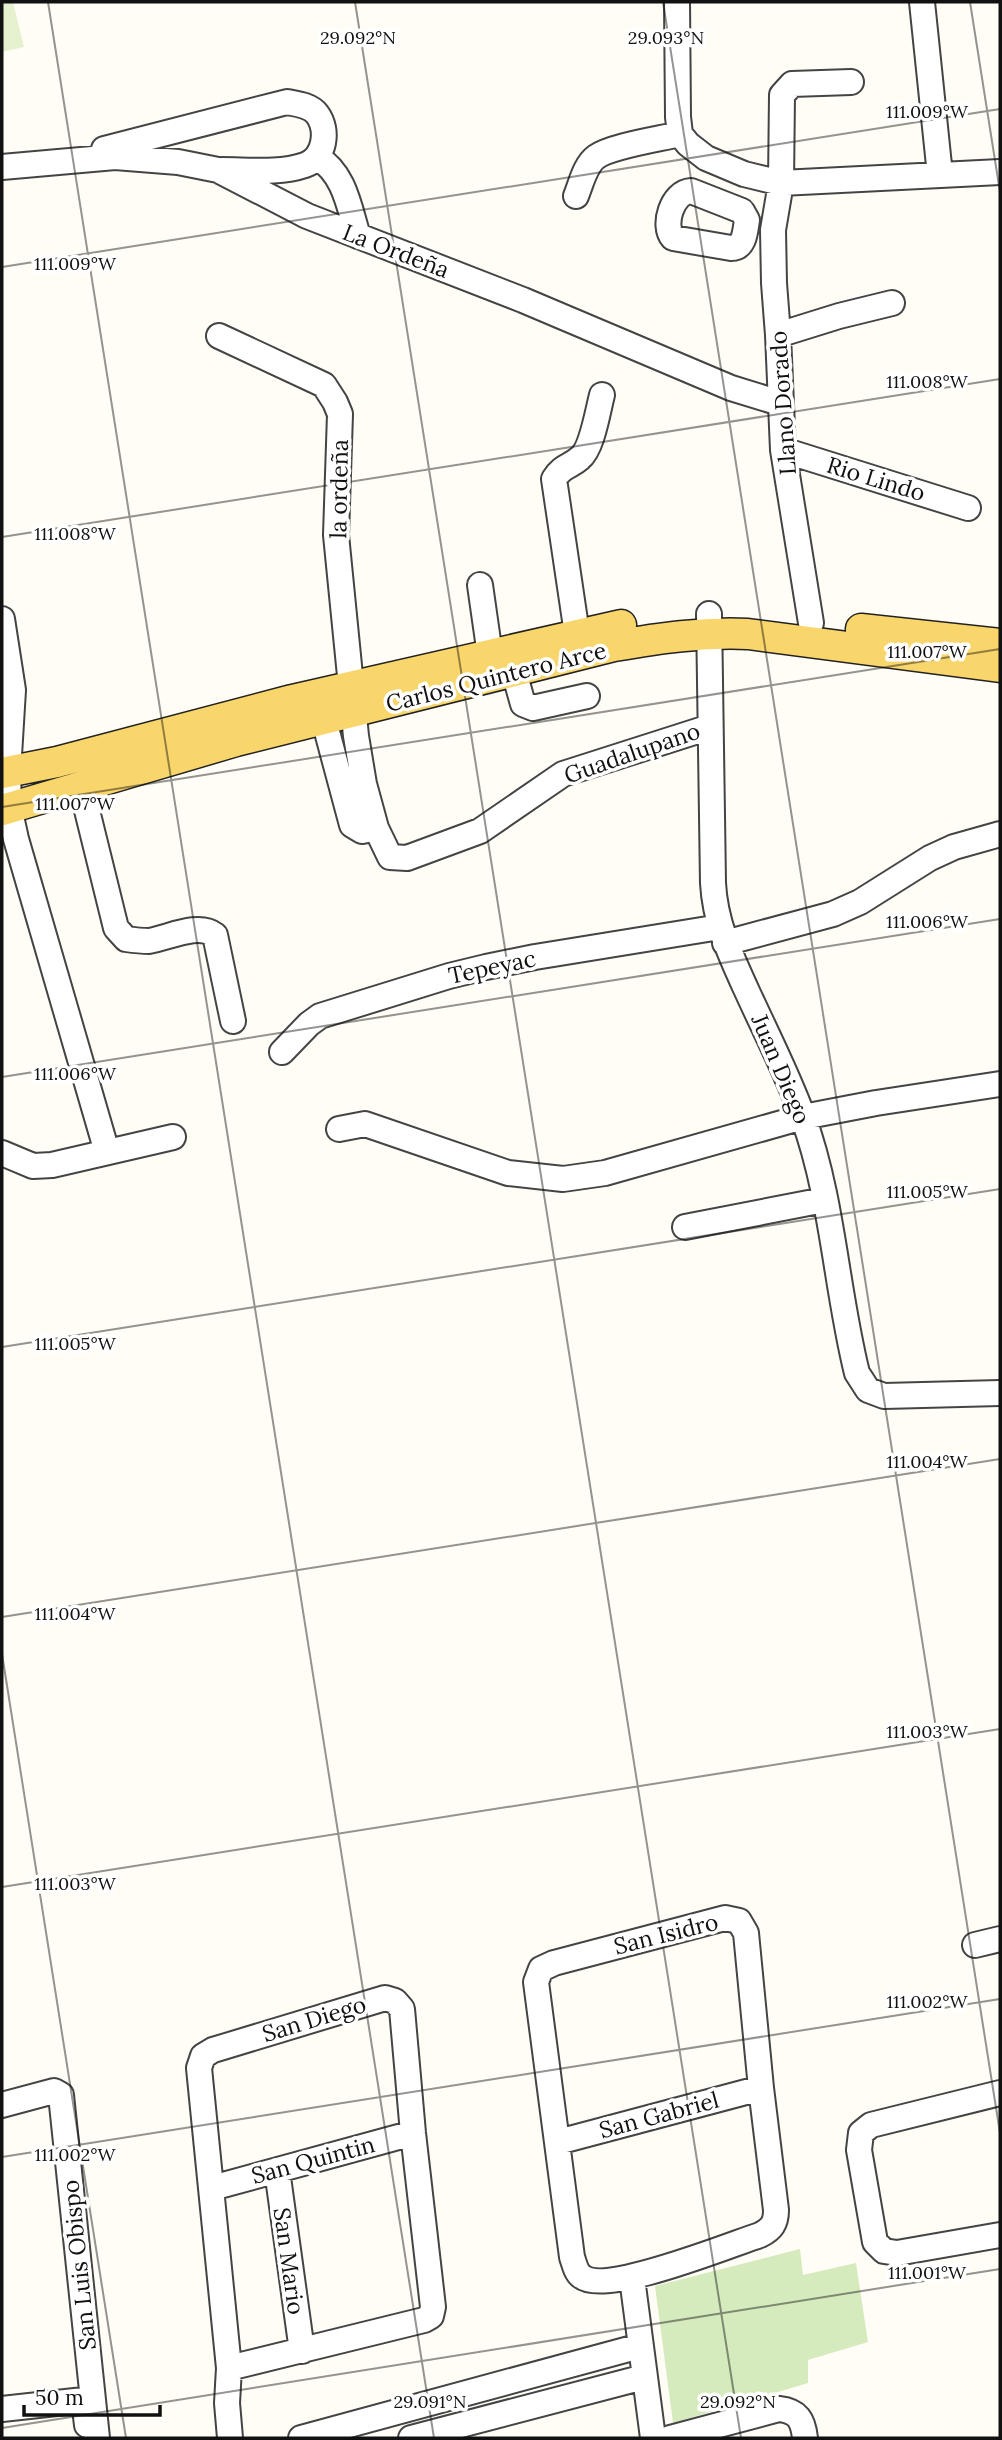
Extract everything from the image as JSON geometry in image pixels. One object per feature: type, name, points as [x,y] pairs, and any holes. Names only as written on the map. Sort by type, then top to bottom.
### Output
[{"type":"main road","name":"Carlos Quintero Arce","points":[[5,808],[236,741],[338,703],[490,654],[652,619],[709,624],[811,623],[1000,644]]},
{"type":"main road","name":"Carlos Quintero Arce","points":[[5,773],[338,703],[514,672],[709,624],[748,634],[1000,666]]},
{"type":"main road","points":[[1000,661],[1000,666]]},
{"type":"street","points":[[677,2],[680,134],[706,158],[744,174],[781,183],[1000,172]]},
{"type":"street","points":[[922,2],[940,175]]},
{"type":"street","name":"Llano Dorado","points":[[811,623],[783,450],[780,403],[773,230],[781,183],[782,95],[792,84],[851,82]]},
{"type":"street","points":[[51,162],[287,102],[303,105],[316,112],[324,137],[317,158],[307,164],[288,169],[218,170]]},
{"type":"street","points":[[576,196],[588,166],[596,157],[680,134]]},
{"type":"street","name":"La Ordeña","points":[[2,167],[115,157],[178,162],[218,170],[307,216],[523,300],[730,388],[780,403]]},
{"type":"street","points":[[317,158],[330,165],[340,180],[358,236]]},
{"type":"street","points":[[746,226],[773,230]]},
{"type":"street","points":[[778,335],[891,303]]},
{"type":"street","name":"la ordeña","points":[[219,336],[324,385],[340,414],[336,535],[338,703],[352,825],[362,831],[376,828]]},
{"type":"street","points":[[577,634],[554,479],[561,469],[580,458],[587,449],[602,395]]},
{"type":"street","name":"Rio Lindo","points":[[783,450],[968,508]]},
{"type":"street","points":[[480,585],[490,654]]},
{"type":"street","points":[[2,619],[13,690],[5,773],[5,808],[107,1152]]},
{"type":"street","name":"Juan Diego","points":[[709,624],[713,883],[722,935],[803,1117],[824,1200],[854,1360],[862,1384],[868,1390],[884,1396],[1000,1394]]},
{"type":"street","points":[[514,672],[523,704],[527,707],[587,696]]},
{"type":"street","name":"Guadalupano","points":[[376,828],[390,857],[407,858],[480,831],[563,774],[710,727]]},
{"type":"street","points":[[81,786],[116,928],[126,939],[147,941],[209,930],[215,935],[233,1021]]},
{"type":"street","name":"Tepeyac","points":[[282,1052],[320,1016],[449,976],[535,957],[722,935],[833,914],[860,902],[942,853],[1000,834]]},
{"type":"street","points":[[339,1129],[365,1124],[508,1173],[563,1179],[605,1173],[803,1117],[1000,1084]]},
{"type":"street","points":[[2,1153],[33,1166],[68,1163],[173,1138]]},
{"type":"street","points":[[685,1227],[824,1200]]},
{"type":"street","name":"San Isidro","points":[[725,1917],[739,1921],[746,1933],[761,2088],[776,2210],[776,2220],[769,2230],[632,2278],[594,2281],[582,2277],[576,2269],[536,1982],[541,1969],[554,1963],[725,1917]]},
{"type":"street","points":[[975,1945],[1000,1939]]},
{"type":"street","name":"San Diego","points":[[235,2367],[424,2320],[431,2316],[433,2306],[402,2009],[395,2001],[385,1998],[213,2050],[203,2056],[199,2068],[242,2438]]},
{"type":"street","name":"San Gabriel","points":[[558,2141],[761,2088]]},
{"type":"street","name":"San Luis Obispo","points":[[2,2105],[54,2091],[60,2093],[97,2438]]},
{"type":"street","points":[[1000,2093],[871,2125],[861,2133],[859,2150],[875,2242],[884,2251],[897,2253],[1000,2235]]},
{"type":"street","name":"San Quintin","points":[[212,2188],[413,2133]]},
{"type":"street","name":"San Mario","points":[[277,2170],[302,2351]]},
{"type":"street","points":[[632,2278],[653,2438]]},
{"type":"street","points":[[301,2438],[640,2346]]},
{"type":"street","name":"San Diego","points":[[230,2438],[227,2403],[235,2367]]},
{"type":"street","points":[[543,2372],[550,2402]]},
{"type":"street","points":[[411,2438],[644,2377]]},
{"type":"street","points":[[2,2409],[84,2400],[89,2438]]},
{"type":"street","points":[[670,2438],[779,2409],[799,2415],[805,2438]]},
{"type":"green space","points":[[2,2],[13,2],[24,47],[2,52]]},
{"type":"green space","points":[[800,2249],[803,2275],[856,2263],[868,2342],[808,2360],[808,2383],[673,2423],[655,2286]]}]
